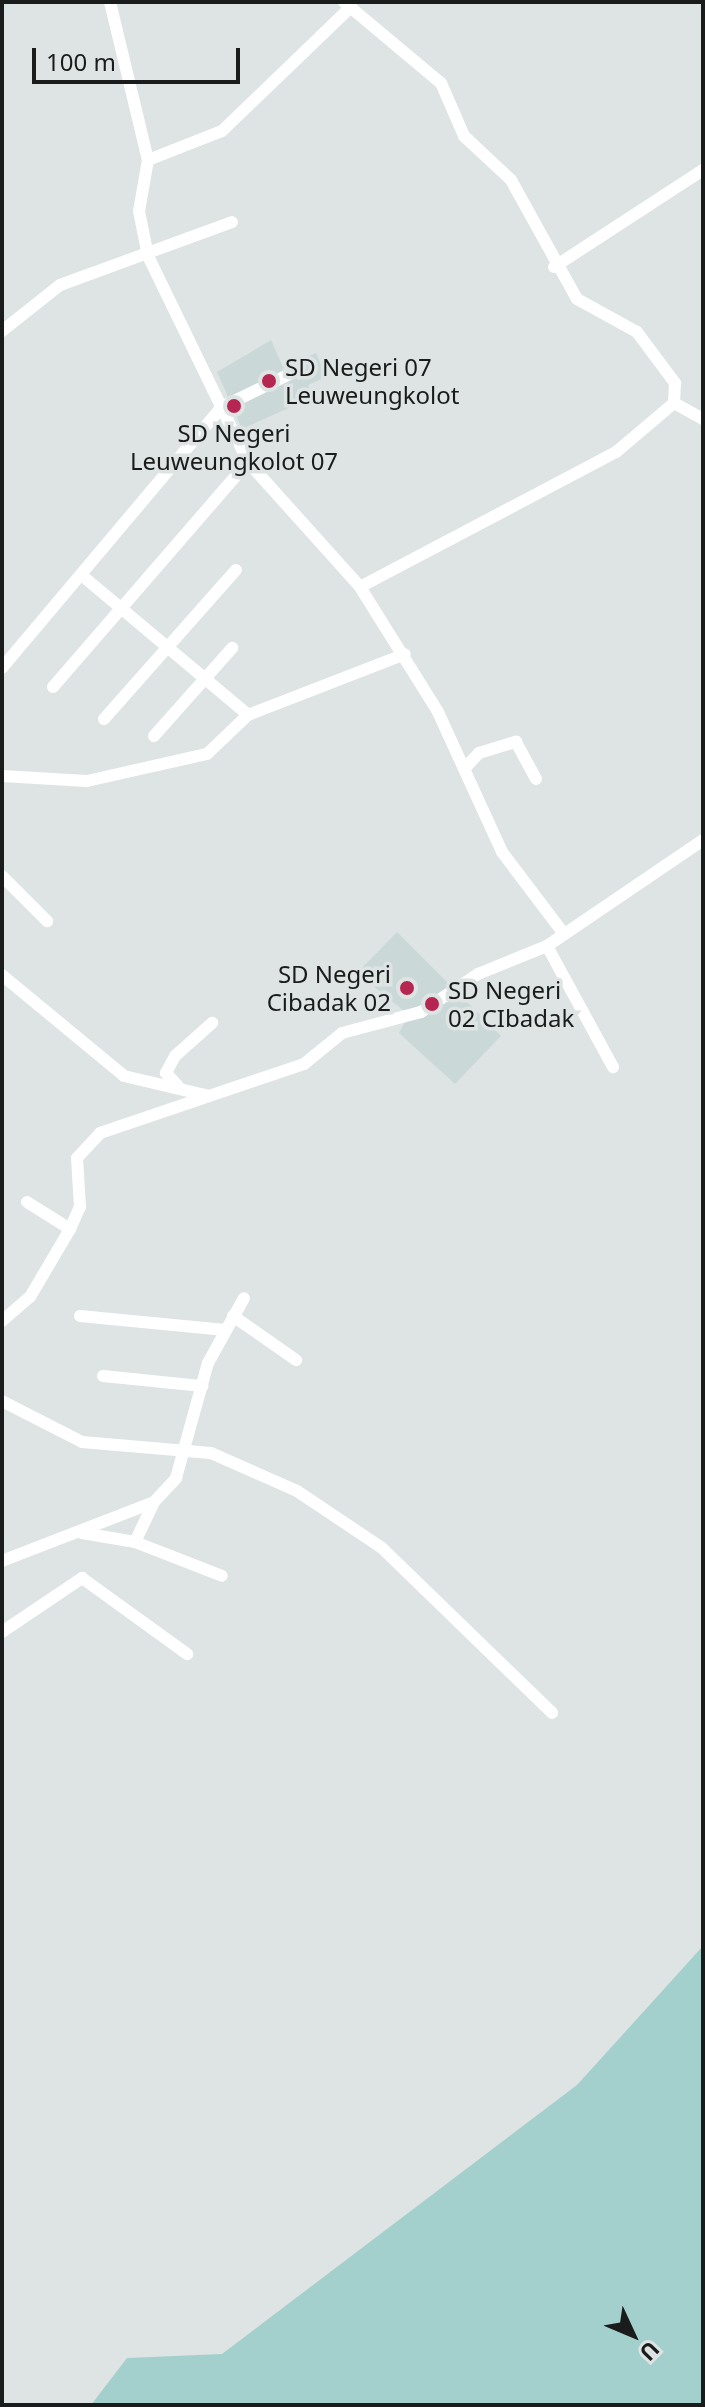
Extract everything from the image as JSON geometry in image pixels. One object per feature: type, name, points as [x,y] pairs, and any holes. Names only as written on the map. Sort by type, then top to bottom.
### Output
[{"type":"street","points":[[110,2],[148,160],[139,211],[148,256],[248,462],[360,587],[405,654],[465,768],[502,852],[564,934]]},
{"type":"street","points":[[148,160],[222,131],[347,4],[441,83],[464,136],[511,180],[554,267],[577,299],[637,332],[675,383],[674,403],[616,452],[360,587]]},
{"type":"street","points":[[554,267],[703,170]]},
{"type":"street","points":[[2,331],[60,285],[148,256],[232,222]]},
{"type":"street","points":[[2,668],[85,578],[222,407],[292,373]]},
{"type":"street","points":[[674,403],[703,419]]},
{"type":"street","points":[[53,687],[248,462]]},
{"type":"street","points":[[104,719],[236,570]]},
{"type":"street","points":[[85,578],[248,715]]},
{"type":"street","points":[[154,736],[232,648]]},
{"type":"street","points":[[2,776],[87,781],[207,754],[248,715],[405,654]]},
{"type":"street","points":[[465,768],[479,753],[516,742],[536,779]]},
{"type":"street","points":[[2,1321],[30,1297],[70,1229],[80,1207],[77,1158],[90,1140],[112,1126],[304,1064],[342,1033],[421,1012],[478,974],[547,946],[703,840]]},
{"type":"street","points":[[2,876],[47,921]]},
{"type":"street","points":[[547,946],[613,1067]]},
{"type":"street","points":[[2,975],[124,1076],[178,1086],[209,1096]]},
{"type":"street","points":[[178,1086],[166,1073],[175,1056],[212,1023]]},
{"type":"street","points":[[27,1202],[70,1229]]},
{"type":"street","points":[[135,1542],[154,1502],[176,1478],[188,1448],[202,1386],[225,1330],[244,1298]]},
{"type":"street","points":[[80,1316],[225,1330]]},
{"type":"street","points":[[233,1316],[296,1360]]},
{"type":"street","points":[[103,1376],[202,1386]]},
{"type":"street","points":[[2,1401],[82,1442],[188,1448],[297,1491],[382,1548],[552,1713]]},
{"type":"street","points":[[2,1561],[154,1502]]},
{"type":"street","points":[[79,1532],[135,1542],[222,1576]]},
{"type":"street","points":[[4,1627],[82,1578],[187,1654]]},
{"type":"shaded area","name":"SD Negeri 07 Leuweungkolot","points":[[271,340],[283,367],[316,353],[326,377],[308,385],[313,397],[242,429],[217,372]]},
{"type":"shaded area","name":"SD Negeri 02 CIbadak","points":[[397,932],[501,1036],[455,1084],[399,1033],[409,1015],[357,973]]},
{"type":"shaded area","points":[[703,1946],[703,2405],[91,2405],[127,2358],[222,2354],[577,2085]]},
{"type":"place","name":"SD Negeri 07 Leuweungkolot","points":[[269,381]]},
{"type":"place","name":"SD Negeri Leuweungkolot 07","points":[[234,406]]},
{"type":"place","name":"SD Negeri Cibadak 02","points":[[407,988]]},
{"type":"place","name":"SD Negeri 02 CIbadak","points":[[432,1004]]}]
